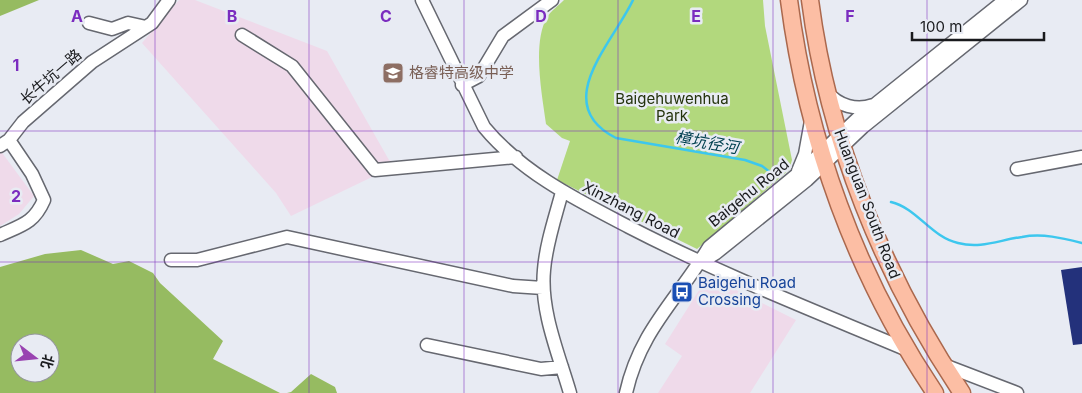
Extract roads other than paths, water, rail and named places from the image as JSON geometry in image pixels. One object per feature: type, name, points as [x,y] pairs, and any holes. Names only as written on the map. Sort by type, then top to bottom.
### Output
[{"type":"main road","name":"Huanguan South Road","points":[[790,0],[798,62],[811,118],[823,158],[866,268],[910,351],[936,393]]},
{"type":"main road","name":"Huanguan South Road","points":[[810,0],[827,92],[842,140],[888,265],[915,318],[962,393]]},
{"type":"street","name":"长牛坑一路","points":[[0,235],[30,221],[38,212],[44,200],[32,174],[4,143],[23,122],[92,62],[146,27],[159,16],[169,0]]},
{"type":"street","name":"Xinzhang Road","points":[[422,0],[484,127],[494,140],[562,192],[701,262],[910,351]]},
{"type":"street","points":[[462,85],[479,76],[502,36],[552,0]]},
{"type":"street","points":[[823,158],[873,105],[1005,0]]},
{"type":"street","points":[[842,140],[1021,0]]},
{"type":"street","points":[[89,23],[112,29],[128,23],[146,27]]},
{"type":"street","points":[[242,34],[292,66],[375,170],[516,157]]},
{"type":"street","points":[[827,92],[842,104],[856,108],[873,105]]},
{"type":"street","points":[[793,178],[805,154],[811,118]]},
{"type":"street","points":[[1017,169],[1082,157]]},
{"type":"street","name":"Baigehu Road","points":[[626,393],[632,370],[650,331],[661,313],[701,262],[709,247],[793,178],[823,158]]},
{"type":"street","name":"Baigehu Road","points":[[701,262],[716,253],[823,158]]},
{"type":"street","points":[[562,192],[547,251],[544,288],[546,309],[570,393]]},
{"type":"street","points":[[171,260],[197,260],[287,237],[513,286],[544,288]]},
{"type":"street","points":[[427,345],[541,369],[562,367]]},
{"type":"street","points":[[944,365],[1017,393]]},
{"type":"waterway","name":"樟坑径河","points":[[633,0],[592,72],[587,91],[588,108],[597,124],[616,138],[745,160],[762,166],[775,176]]},
{"type":"waterway","name":"樟坑径河","points":[[891,202],[909,210],[948,240],[966,245],[982,245],[1030,236],[1060,238],[1082,243]]},
{"type":"place","name":"格睿特高级中学","points":[[393,73]]},
{"type":"place","name":"Baigehu Road Crossing","points":[[682,292]]},
{"type":"park label","name":"Baigehuwenhua Park","points":[[672,108]]}]
